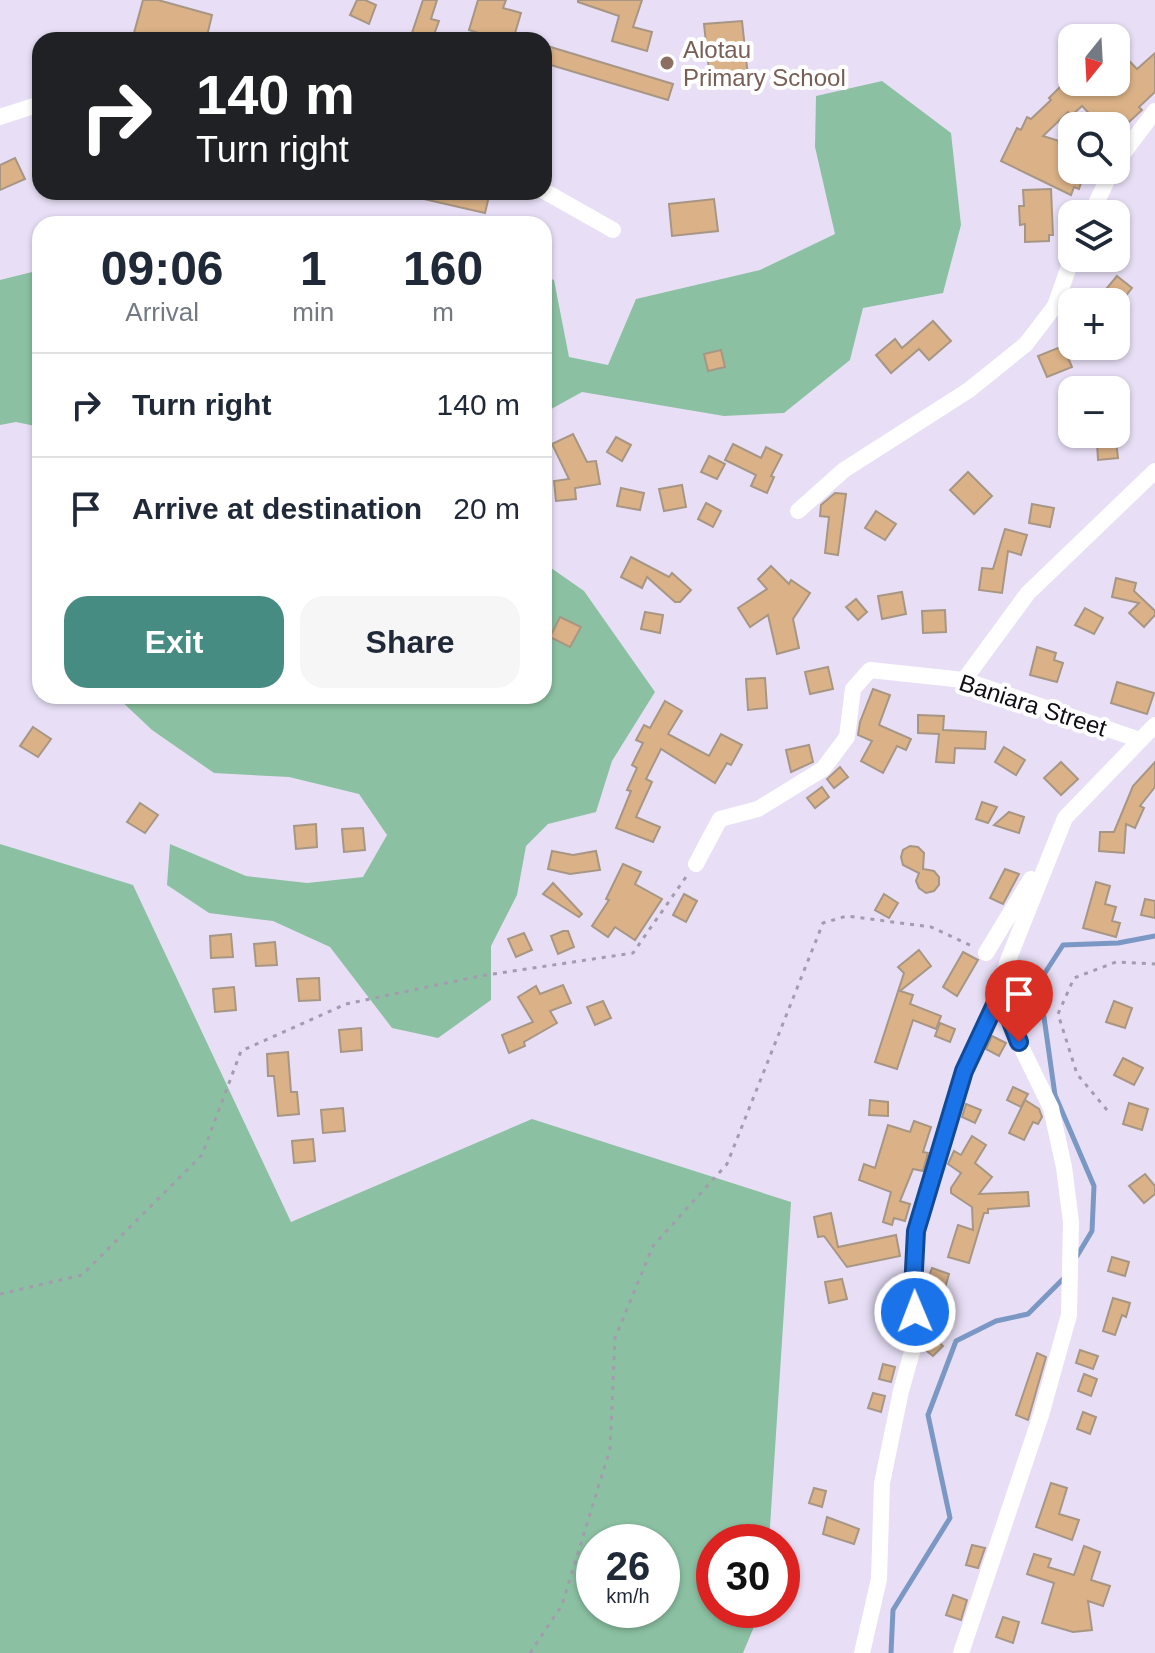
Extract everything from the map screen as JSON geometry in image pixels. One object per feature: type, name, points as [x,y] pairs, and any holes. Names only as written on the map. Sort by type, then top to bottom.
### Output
[{"type":"street","points":[[0,117],[32,107]]},
{"type":"street","points":[[1130,144],[1155,111]]},
{"type":"street","points":[[552,196],[613,230]]},
{"type":"street","points":[[798,511],[844,470],[969,390],[1026,344],[1055,306],[1067,272]]},
{"type":"street","points":[[964,680],[1028,593],[1155,471]]},
{"type":"street","name":"Baniara Street","points":[[696,864],[720,819],[758,809],[823,769],[847,737],[853,689],[870,670],[964,680],[1140,740]]},
{"type":"street","points":[[986,953],[1010,917],[1065,818],[1155,725]]},
{"type":"street","points":[[862,1653],[879,1579],[882,1483],[901,1391],[917,1334],[913,1289],[916,1231],[964,1071],[1000,994],[1007,963],[1065,818]]},
{"type":"street","points":[[961,1653],[1041,1415],[1069,1315],[1071,1222],[1064,1167],[1051,1108],[1008,1020],[1000,994]]},
{"type":"path","points":[[0,1294],[82,1275],[202,1155],[241,1051],[346,1004],[480,976],[633,953],[696,864]]},
{"type":"path","points":[[530,1653],[562,1605],[610,1449],[615,1338],[653,1246],[727,1164],[823,923],[847,916],[931,927],[986,953]]},
{"type":"path","points":[[1107,1110],[1077,1074],[1058,1014],[1074,978],[1116,962],[1155,964]]},
{"type":"green space","points":[[882,81],[951,133],[961,225],[943,293],[863,308],[850,360],[784,413],[724,416],[582,392],[552,409],[552,279],[569,357],[608,365],[636,299],[760,270],[835,234],[815,147],[816,96]]},
{"type":"green space","points":[[32,272],[32,425],[16,422],[0,425],[0,280]]},
{"type":"green space","points":[[552,569],[584,591],[655,692],[612,761],[596,812],[548,824],[526,846],[517,895],[491,946],[491,1000],[438,1038],[392,1028],[330,947],[273,921],[209,913],[167,885],[170,844],[246,876],[307,883],[363,877],[387,835],[359,794],[289,777],[214,773],[152,730],[124,704],[552,704]]},
{"type":"green space","points":[[0,844],[133,885],[291,1222],[532,1119],[791,1202],[770,1524],[696,1524],[696,1628],[753,1628],[743,1653],[0,1653]]},
{"type":"building","points":[[143,0],[158,0],[212,15],[208,32],[134,32]]},
{"type":"building","points":[[357,0],[376,5],[369,24],[350,15]]},
{"type":"building","points":[[423,0],[437,0],[431,19],[439,21],[435,32],[412,32]]},
{"type":"building","points":[[478,0],[506,0],[503,8],[521,13],[515,32],[469,30]]},
{"type":"building","points":[[578,0],[642,0],[633,27],[652,32],[647,51],[612,41],[619,16]]},
{"type":"building","points":[[742,21],[749,86],[711,89],[704,24]]},
{"type":"building","points":[[552,47],[673,84],[668,100],[552,65]]},
{"type":"building","points":[[1155,53],[1155,92],[1130,121],[1130,112],[1088,112],[1082,106],[1075,112],[1058,112],[1058,122],[1043,136],[1058,141],[1058,184],[1081,184],[1079,189],[1074,187],[1071,195],[1001,161],[1017,128],[1021,130],[1027,117],[1031,119],[1051,100],[1049,98],[1058,89],[1058,96],[1130,96],[1130,62],[1137,69]]},
{"type":"building","points":[[15,158],[25,179],[0,190],[0,165]]},
{"type":"building","points":[[1051,189],[1053,235],[1049,235],[1049,241],[1025,242],[1025,224],[1020,225],[1019,206],[1024,206],[1023,190]]},
{"type":"building","points":[[714,199],[718,231],[672,236],[669,204]]},
{"type":"building","points":[[428,200],[488,200],[485,213]]},
{"type":"building","points":[[1117,276],[1132,288],[1130,291],[1130,288],[1107,288]]},
{"type":"building","points":[[933,321],[951,341],[929,360],[919,349],[891,373],[876,355],[895,339],[902,348]]},
{"type":"building","points":[[1058,348],[1058,360],[1069,360],[1072,367],[1047,377],[1038,356]]},
{"type":"building","points":[[721,350],[725,367],[708,371],[704,354]]},
{"type":"building","points":[[573,434],[587,462],[596,461],[600,484],[575,488],[576,499],[556,501],[554,481],[569,479],[552,444]]},
{"type":"building","points":[[616,437],[631,445],[622,461],[607,452]]},
{"type":"building","points":[[733,444],[761,458],[766,447],[782,455],[771,476],[774,477],[767,493],[751,486],[756,475],[725,460]]},
{"type":"building","points":[[1097,448],[1117,448],[1118,458],[1098,460]]},
{"type":"building","points":[[709,456],[725,464],[717,479],[701,472]]},
{"type":"building","points":[[968,472],[992,496],[974,514],[950,490]]},
{"type":"building","points":[[682,485],[686,507],[664,511],[659,489]]},
{"type":"building","points":[[621,488],[644,493],[640,510],[617,506]]},
{"type":"building","points":[[835,493],[846,494],[838,555],[825,553],[829,517],[820,516],[821,505]]},
{"type":"building","points":[[706,503],[721,511],[713,527],[698,519]]},
{"type":"building","points":[[1032,504],[1054,508],[1050,527],[1029,523]]},
{"type":"building","points":[[876,511],[896,524],[885,540],[865,528]]},
{"type":"building","points":[[1005,529],[1027,535],[1021,555],[1008,551],[1002,593],[979,590],[982,568],[993,569]]},
{"type":"building","points":[[631,557],[669,577],[672,573],[691,590],[680,602],[675,602],[647,577],[642,588],[621,577]]},
{"type":"building","points":[[771,566],[789,584],[791,580],[810,593],[793,619],[799,648],[777,654],[768,615],[750,627],[738,608],[767,589],[758,579]]},
{"type":"building","points":[[1116,578],[1136,583],[1134,591],[1155,611],[1144,627],[1129,613],[1139,603],[1112,597]]},
{"type":"building","points":[[902,592],[906,614],[882,619],[878,596]]},
{"type":"building","points":[[856,599],[867,612],[858,620],[846,607]]},
{"type":"building","points":[[1085,608],[1103,618],[1094,634],[1075,625]]},
{"type":"building","points":[[945,610],[946,632],[923,633],[922,611]]},
{"type":"building","points":[[645,612],[663,615],[660,633],[641,629]]},
{"type":"building","points":[[560,617],[581,627],[570,647],[552,638]]},
{"type":"building","points":[[1037,647],[1056,653],[1054,660],[1063,663],[1057,682],[1030,675]]},
{"type":"building","points":[[828,667],[833,689],[810,694],[805,672]]},
{"type":"building","points":[[765,678],[767,708],[748,710],[746,679]]},
{"type":"building","points":[[1117,682],[1154,693],[1147,714],[1111,703]]},
{"type":"building","points":[[873,689],[890,695],[879,725],[911,739],[906,750],[897,746],[883,773],[861,761],[872,741],[858,735]]},
{"type":"building","points":[[665,701],[682,711],[668,734],[709,756],[721,734],[742,745],[731,765],[727,763],[715,783],[661,749],[646,779],[652,782],[636,817],[660,827],[653,842],[616,828],[637,768],[632,765],[643,743],[636,740],[644,725],[650,728]]},
{"type":"building","points":[[918,715],[944,716],[943,730],[986,732],[985,749],[955,748],[954,763],[936,762],[939,734],[918,733]]},
{"type":"building","points":[[33,727],[51,739],[38,757],[20,746]]},
{"type":"building","points":[[809,745],[813,762],[791,772],[786,750]]},
{"type":"building","points":[[1004,747],[1025,760],[1016,775],[995,762]]},
{"type":"building","points":[[1061,762],[1078,779],[1061,795],[1044,778]]},
{"type":"building","points":[[1155,762],[1155,787],[1140,806],[1144,808],[1135,828],[1126,824],[1124,853],[1099,851],[1100,832],[1114,832],[1133,786]]},
{"type":"building","points":[[840,767],[848,777],[834,788],[827,779]]},
{"type":"building","points":[[822,787],[829,797],[815,808],[807,798]]},
{"type":"building","points":[[982,802],[997,807],[988,823],[976,819]]},
{"type":"building","points":[[140,803],[158,815],[145,833],[127,822]]},
{"type":"building","points":[[1009,812],[1024,817],[1019,833],[994,825]]},
{"type":"building","points":[[316,824],[317,847],[296,849],[294,826]]},
{"type":"building","points":[[363,828],[365,850],[344,852],[342,829]]},
{"type":"building","points":[[910,846],[918,847],[924,853],[923,869],[934,871],[939,877],[939,885],[934,891],[926,893],[919,888],[916,881],[919,873],[903,865],[903,850]]},
{"type":"building","points":[[552,851],[573,855],[596,851],[600,870],[570,874],[548,869]]},
{"type":"building","points":[[623,864],[641,872],[635,884],[662,899],[635,940],[615,927],[608,937],[592,926],[609,900],[606,899]]},
{"type":"building","points":[[1005,869],[1019,874],[1003,904],[990,898]]},
{"type":"building","points":[[1096,882],[1110,886],[1105,904],[1116,907],[1112,921],[1120,923],[1116,937],[1083,928]]},
{"type":"building","points":[[553,883],[582,914],[579,917],[543,894]]},
{"type":"building","points":[[684,894],[697,901],[686,922],[673,915]]},
{"type":"building","points":[[884,894],[898,903],[889,918],[875,910]]},
{"type":"building","points":[[1145,899],[1155,901],[1155,918],[1141,915]]},
{"type":"building","points":[[568,931],[574,947],[558,954],[551,936]]},
{"type":"building","points":[[524,933],[532,950],[516,957],[508,939]]},
{"type":"building","points":[[231,934],[233,957],[211,958],[210,936]]},
{"type":"building","points":[[275,942],[277,965],[256,966],[254,944]]},
{"type":"building","points":[[919,950],[931,966],[900,991],[913,995],[910,1004],[941,1016],[936,1029],[913,1020],[897,1069],[875,1062],[904,973],[898,967]]},
{"type":"building","points":[[963,952],[978,960],[957,996],[943,987]]},
{"type":"building","points":[[319,978],[320,1000],[299,1001],[297,979]]},
{"type":"building","points":[[563,985],[571,1003],[550,1011],[557,1023],[524,1042],[525,1046],[509,1053],[502,1035],[533,1022],[518,997],[536,986],[540,994]]},
{"type":"building","points":[[234,987],[236,1010],[215,1012],[213,989]]},
{"type":"building","points":[[603,1001],[611,1018],[595,1025],[587,1007]]},
{"type":"building","points":[[1114,1001],[1132,1008],[1125,1028],[1106,1022]]},
{"type":"building","points":[[940,1023],[955,1029],[950,1042],[935,1036]]},
{"type":"building","points":[[361,1028],[362,1050],[341,1052],[339,1030]]},
{"type":"building","points":[[992,1036],[1006,1043],[999,1056],[986,1049]]},
{"type":"building","points":[[288,1052],[291,1092],[297,1092],[299,1114],[278,1116],[274,1076],[268,1076],[267,1054]]},
{"type":"building","points":[[1123,1058],[1143,1068],[1134,1085],[1114,1075]]},
{"type":"building","points":[[1013,1087],[1028,1094],[1021,1107],[1007,1100]]},
{"type":"building","points":[[870,1100],[888,1102],[888,1116],[869,1115]]},
{"type":"building","points":[[1025,1100],[1039,1109],[1042,1117],[1038,1124],[1033,1122],[1024,1140],[1009,1133]]},
{"type":"building","points":[[1129,1103],[1148,1109],[1142,1130],[1123,1124]]},
{"type":"building","points":[[966,1104],[981,1110],[975,1123],[962,1117]]},
{"type":"building","points":[[343,1108],[345,1131],[323,1133],[321,1110]]},
{"type":"building","points":[[914,1121],[931,1127],[923,1152],[928,1153],[923,1171],[913,1169],[900,1201],[910,1204],[905,1221],[894,1218],[892,1225],[883,1222],[891,1192],[859,1180],[864,1164],[875,1168],[888,1125],[910,1132]]},
{"type":"building","points":[[972,1136],[986,1145],[975,1163],[992,1177],[979,1194],[1028,1192],[1029,1206],[988,1209],[988,1213],[984,1213],[969,1263],[948,1257],[958,1225],[973,1230],[972,1207],[951,1193],[961,1173],[948,1164],[954,1151],[961,1155]]},
{"type":"building","points":[[313,1139],[315,1161],[294,1163],[292,1141]]},
{"type":"building","points":[[1145,1174],[1155,1186],[1155,1194],[1144,1203],[1129,1186]]},
{"type":"building","points":[[831,1213],[838,1247],[896,1235],[900,1256],[847,1267],[824,1236],[818,1237],[814,1217]]},
{"type":"building","points":[[1112,1257],[1129,1262],[1125,1276],[1108,1271]]},
{"type":"building","points":[[932,1268],[949,1274],[934,1306],[925,1302],[924,1289]]},
{"type":"building","points":[[842,1279],[847,1299],[829,1303],[825,1282]]},
{"type":"building","points":[[1113,1298],[1130,1303],[1115,1335],[1103,1331]]},
{"type":"building","points":[[929,1333],[943,1346],[933,1356],[924,1349]]},
{"type":"building","points":[[1080,1350],[1098,1356],[1093,1369],[1076,1363]]},
{"type":"building","points":[[1037,1353],[1046,1357],[1028,1420],[1016,1415]]},
{"type":"building","points":[[883,1364],[895,1367],[891,1382],[879,1379]]},
{"type":"building","points":[[1084,1374],[1097,1379],[1091,1396],[1078,1391]]},
{"type":"building","points":[[873,1393],[885,1396],[881,1412],[868,1408]]},
{"type":"building","points":[[1083,1412],[1096,1417],[1090,1434],[1077,1429]]},
{"type":"building","points":[[1051,1483],[1067,1488],[1059,1514],[1079,1520],[1072,1540],[1036,1527]]},
{"type":"building","points":[[814,1488],[826,1491],[822,1507],[809,1503]]},
{"type":"building","points":[[827,1517],[859,1529],[854,1544],[823,1534]]},
{"type":"building","points":[[972,1545],[985,1548],[978,1568],[966,1565]]},
{"type":"building","points":[[1084,1546],[1100,1552],[1091,1580],[1110,1586],[1103,1606],[1088,1601],[1092,1630],[1073,1632],[1042,1623],[1054,1583],[1027,1574],[1034,1554],[1051,1559],[1048,1567],[1074,1575]]},
{"type":"building","points":[[953,1595],[967,1600],[961,1620],[946,1615]]},
{"type":"building","points":[[1003,1617],[1019,1622],[1013,1643],[996,1637]]},
{"type":"waterway","points":[[1077,1256],[1092,1231],[1094,1186],[1055,1095],[1039,982],[1063,945],[1118,943],[1155,936]]},
{"type":"waterway","points":[[891,1653],[893,1610],[950,1518],[928,1415],[956,1341],[996,1321],[1028,1314],[1063,1279]]},
{"type":"place","name":"Alotau Primary School","points":[[667,63]]},
{"type":"route","points":[[915,1312],[916,1231],[964,1071],[1000,994],[1019,1042]]}]
